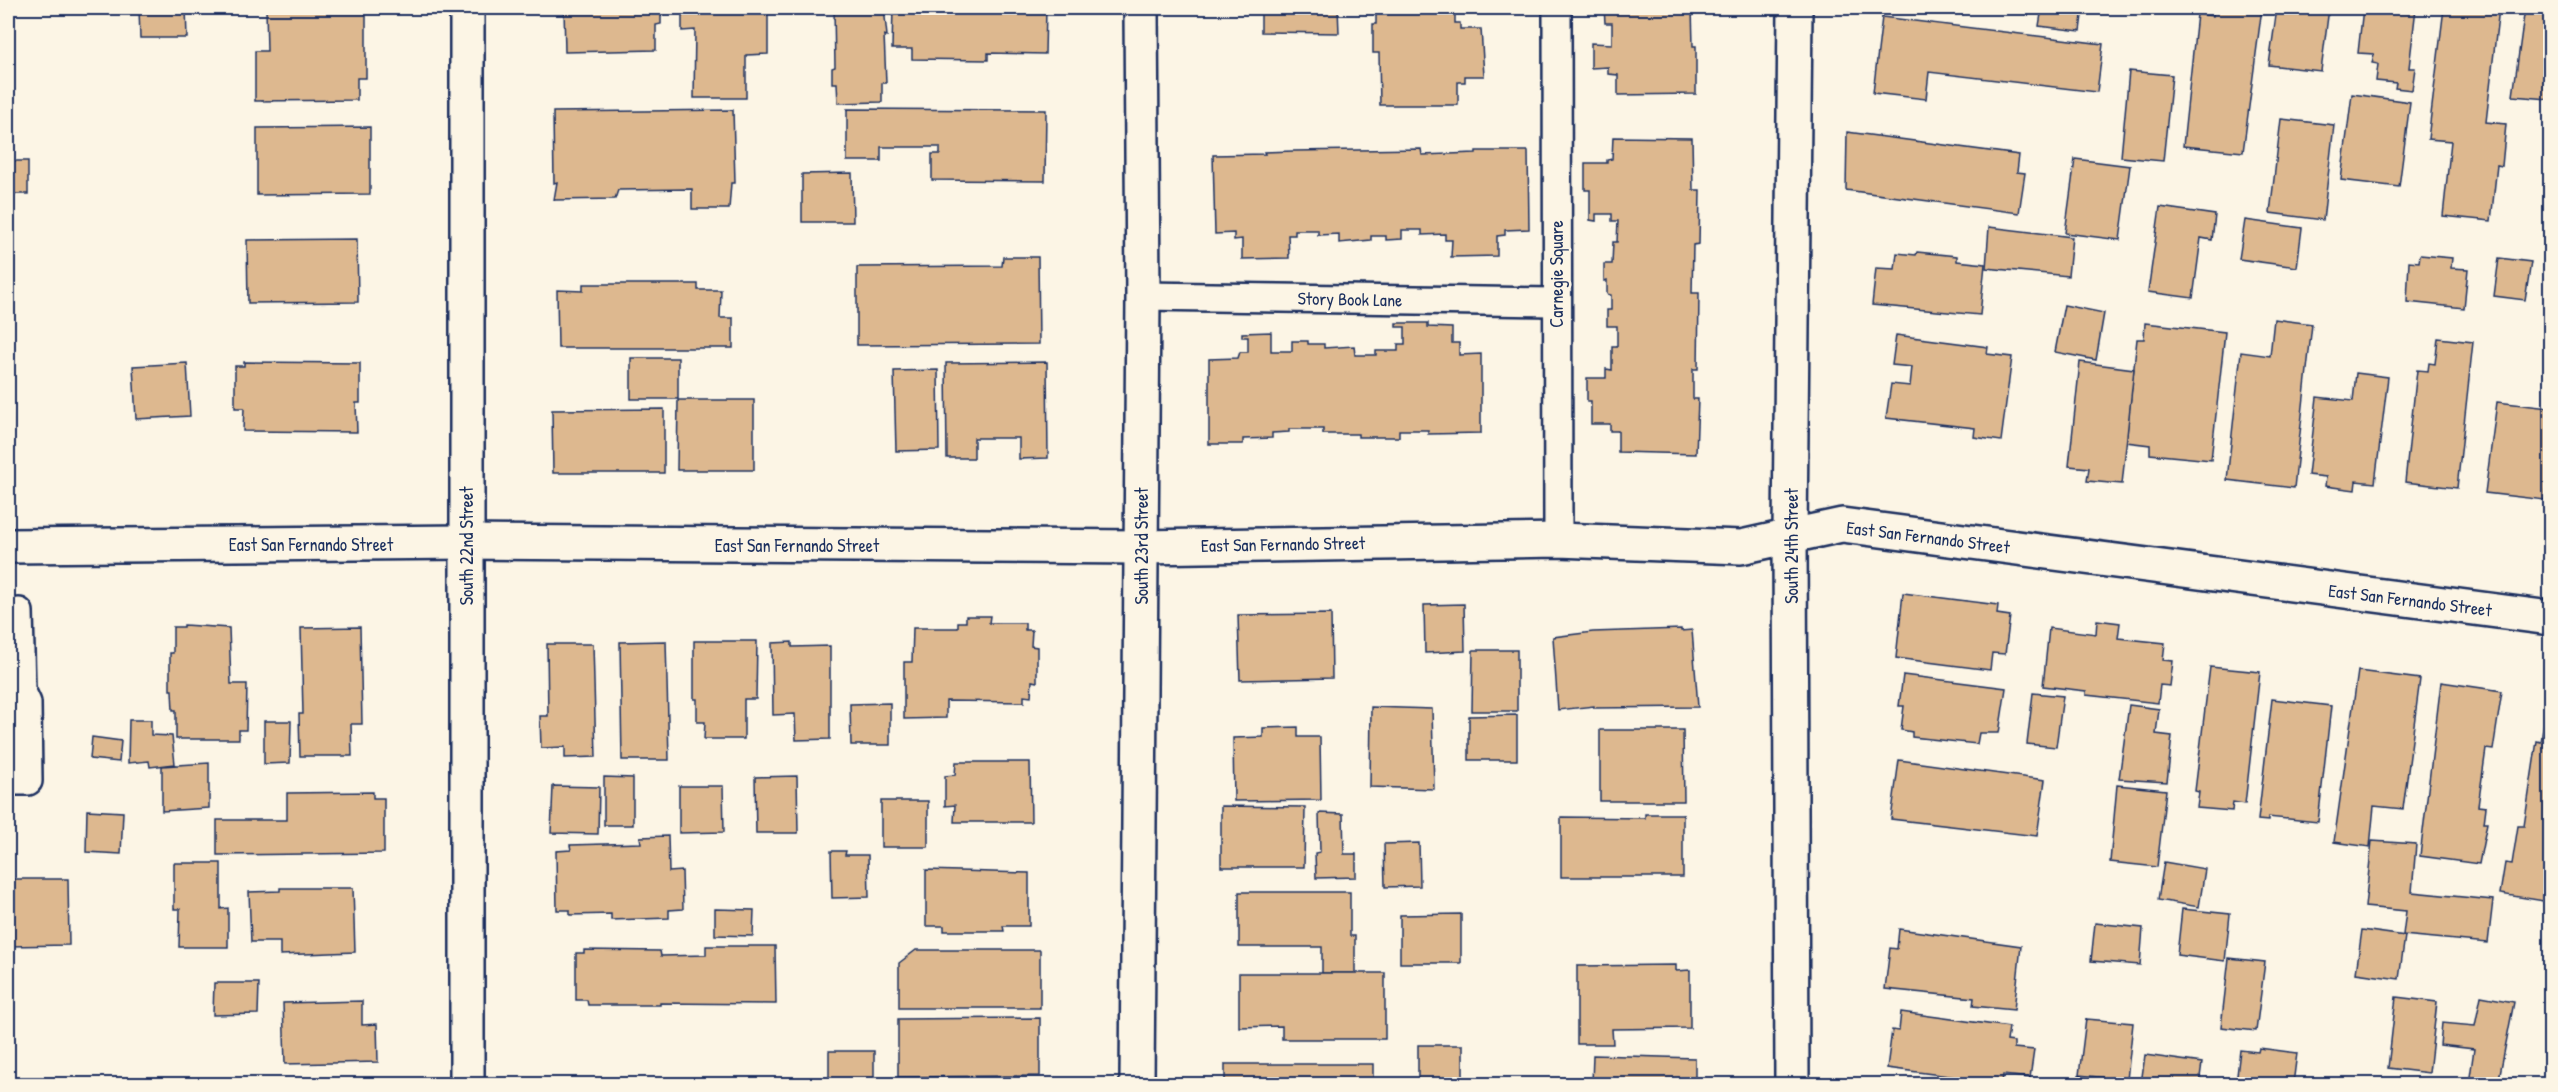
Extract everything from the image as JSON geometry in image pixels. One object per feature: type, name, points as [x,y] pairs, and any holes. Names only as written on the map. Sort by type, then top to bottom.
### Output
[{"type":"street","name":"South 22nd Street","points":[[467,8],[467,1084]]},
{"type":"street","name":"South 23rd Street","points":[[1137,1084],[1143,296],[1141,8]]},
{"type":"street","name":"South 24th Street","points":[[1792,1084],[1790,535],[1795,8]]},
{"type":"street","name":"East San Fernando Street","points":[[8,546],[466,542],[1141,547],[1558,540],[1741,547],[1842,525],[2550,618]]},
{"type":"lane","name":"Carnegie Square","points":[[1557,8],[1558,540]]},
{"type":"lane","name":"Story Book Lane","points":[[1143,296],[1556,302]]},
{"type":"lane","points":[[8,781],[28,781],[27,703],[21,690],[19,612]]},
{"type":"building","points":[[139,8],[186,8],[187,38],[140,38]]},
{"type":"building","points":[[266,8],[366,8],[366,78],[357,78],[357,100],[255,101],[255,51],[267,51]]},
{"type":"building","points":[[564,8],[661,8],[661,24],[656,25],[656,50],[565,52]]},
{"type":"building","points":[[682,8],[768,8],[768,54],[746,55],[746,98],[694,98],[695,30],[682,31]]},
{"type":"building","points":[[834,8],[884,8],[887,36],[884,35],[886,83],[882,83],[882,102],[838,103],[837,83],[832,83],[832,68],[835,67]]},
{"type":"building","points":[[893,8],[1046,8],[1045,54],[988,53],[988,60],[912,59],[912,49],[892,49]]},
{"type":"building","points":[[1255,8],[1338,8],[1339,33],[1261,32],[1261,11],[1255,12]]},
{"type":"building","points":[[1376,8],[1455,8],[1455,23],[1460,23],[1460,29],[1481,29],[1484,76],[1465,76],[1465,82],[1458,82],[1458,105],[1380,105],[1379,53],[1373,53],[1373,24],[1376,24]]},
{"type":"building","points":[[1604,8],[1692,8],[1693,46],[1696,46],[1696,94],[1618,95],[1618,75],[1608,74],[1608,67],[1591,68],[1591,43],[1612,44],[1612,23],[1605,23]]},
{"type":"building","points":[[2042,8],[2083,8],[2080,31],[2039,26]]},
{"type":"building","points":[[2214,8],[2262,8],[2243,152],[2183,146],[2197,14],[2213,16]]},
{"type":"building","points":[[2277,8],[2329,8],[2321,71],[2269,65]]},
{"type":"building","points":[[2363,8],[2416,8],[2409,68],[2415,68],[2412,90],[2395,88],[2396,83],[2376,81],[2378,64],[2372,63],[2374,54],[2358,53]]},
{"type":"building","points":[[2444,8],[2499,8],[2486,122],[2506,124],[2502,166],[2497,165],[2491,221],[2443,216],[2451,141],[2428,139]]},
{"type":"building","points":[[2525,8],[2550,8],[2550,99],[2513,96]]},
{"type":"building","points":[[1882,17],[2103,44],[2097,92],[1929,72],[1926,99],[1873,93]]},
{"type":"building","points":[[2129,71],[2172,75],[2163,161],[2121,157]]},
{"type":"building","points":[[2352,94],[2410,102],[2399,187],[2341,180]]},
{"type":"building","points":[[847,109],[1046,110],[1045,181],[932,180],[932,154],[940,154],[940,147],[881,147],[881,161],[847,161]]},
{"type":"building","points":[[733,110],[735,183],[731,183],[729,209],[692,209],[692,189],[618,190],[615,199],[554,200],[557,182],[554,183],[553,112]]},
{"type":"building","points":[[2281,119],[2334,125],[2323,220],[2270,213]]},
{"type":"building","points":[[370,127],[370,194],[257,195],[257,128]]},
{"type":"building","points":[[1847,132],[2019,155],[2017,172],[2025,173],[2019,213],[1846,190]]},
{"type":"building","points":[[1613,137],[1692,138],[1693,190],[1700,190],[1699,244],[1693,245],[1692,293],[1699,293],[1698,369],[1693,369],[1693,399],[1698,399],[1696,454],[1618,452],[1618,431],[1610,431],[1610,424],[1591,424],[1591,401],[1587,401],[1587,378],[1606,378],[1606,369],[1612,370],[1612,346],[1617,346],[1617,326],[1607,326],[1607,310],[1611,310],[1611,295],[1607,294],[1607,280],[1604,281],[1604,264],[1612,264],[1613,242],[1617,242],[1618,221],[1612,221],[1612,214],[1596,214],[1596,221],[1590,220],[1590,190],[1585,190],[1585,163],[1607,163],[1607,160],[1612,159]]},
{"type":"building","points":[[1421,149],[1422,155],[1476,153],[1476,151],[1528,151],[1529,229],[1505,230],[1505,235],[1497,236],[1497,256],[1451,257],[1452,240],[1445,240],[1445,234],[1422,235],[1422,230],[1402,230],[1402,239],[1386,240],[1386,236],[1371,236],[1371,240],[1339,243],[1339,234],[1318,235],[1318,230],[1295,230],[1295,235],[1288,235],[1289,258],[1242,259],[1242,239],[1234,240],[1234,233],[1215,234],[1213,155]]},
{"type":"building","points":[[2075,159],[2130,166],[2120,240],[2065,233]]},
{"type":"building","points":[[8,161],[28,161],[28,194],[8,194]]},
{"type":"building","points":[[852,173],[853,222],[802,222],[802,174]]},
{"type":"building","points":[[2160,207],[2215,215],[2212,240],[2201,238],[2193,298],[2148,292]]},
{"type":"building","points":[[2245,220],[2302,228],[2297,267],[2239,259]]},
{"type":"building","points":[[1989,227],[2072,237],[2068,276],[1986,268]]},
{"type":"building","points":[[357,239],[358,302],[248,303],[247,240]]},
{"type":"building","points":[[1917,252],[1957,256],[1957,261],[1985,264],[1980,315],[1872,305],[1876,268],[1895,269],[1897,253],[1916,255]]},
{"type":"building","points":[[2420,255],[2452,258],[2451,268],[2468,269],[2464,308],[2407,302],[2409,261],[2419,262]]},
{"type":"building","points":[[1003,257],[1038,257],[1039,344],[857,345],[857,267],[1002,266]]},
{"type":"building","points":[[2499,258],[2531,262],[2525,300],[2494,296]]},
{"type":"building","points":[[583,284],[698,284],[698,290],[721,290],[720,318],[733,318],[733,348],[558,348],[557,290],[583,291]]},
{"type":"building","points":[[2064,305],[2104,313],[2096,360],[2055,352]]},
{"type":"building","points":[[2274,319],[2312,324],[2294,488],[2227,480],[2241,352],[2270,356]]},
{"type":"building","points":[[1396,323],[1428,323],[1428,327],[1452,328],[1452,343],[1459,343],[1459,355],[1481,354],[1481,433],[1428,434],[1428,430],[1399,430],[1399,437],[1358,437],[1358,434],[1323,434],[1323,429],[1289,429],[1289,432],[1272,433],[1272,438],[1243,439],[1243,444],[1209,444],[1209,359],[1238,358],[1240,352],[1248,352],[1248,337],[1242,337],[1242,333],[1271,332],[1271,351],[1292,351],[1292,341],[1308,341],[1308,344],[1324,344],[1324,348],[1354,346],[1355,355],[1376,355],[1376,351],[1398,351],[1398,344],[1405,344],[1405,327],[1396,327]]},
{"type":"building","points":[[2145,323],[2225,332],[2211,460],[2150,454],[2150,445],[2126,442],[2137,339],[2144,339]]},
{"type":"building","points":[[1896,335],[1988,347],[1987,354],[2012,357],[2001,441],[1974,437],[1975,428],[1886,418],[1891,384],[1910,386],[1912,367],[1892,365]]},
{"type":"building","points":[[2438,338],[2473,342],[2457,488],[2405,482],[2417,370],[2428,371],[2429,363],[2435,364]]},
{"type":"building","points":[[631,358],[678,358],[678,399],[631,399]]},
{"type":"building","points":[[244,362],[360,363],[360,403],[356,403],[357,432],[243,431],[244,408],[235,408],[235,366],[244,366]]},
{"type":"building","points":[[1047,362],[1048,458],[1019,459],[1019,438],[974,438],[974,458],[947,458],[946,363]]},
{"type":"building","points":[[2080,362],[2134,369],[2122,484],[2087,481],[2089,468],[2069,466]]},
{"type":"building","points":[[187,363],[190,416],[136,419],[133,366]]},
{"type":"building","points":[[938,370],[939,450],[896,451],[894,371]]},
{"type":"building","points":[[2356,373],[2388,377],[2375,483],[2356,481],[2355,490],[2325,486],[2326,477],[2308,475],[2317,397],[2353,401]]},
{"type":"building","points":[[8,393],[11,393],[12,458],[8,458]]},
{"type":"building","points":[[678,400],[754,400],[754,470],[677,470]]},
{"type":"building","points":[[2497,402],[2550,408],[2550,465],[2545,500],[2485,493]]},
{"type":"building","points":[[664,409],[664,473],[553,473],[552,410]]},
{"type":"building","points":[[1903,593],[1998,605],[1997,614],[2010,616],[2005,654],[1992,653],[1990,670],[1896,658]]},
{"type":"building","points":[[1464,604],[1465,651],[1425,653],[1424,605]]},
{"type":"building","points":[[1331,614],[1332,678],[1240,680],[1238,615]]},
{"type":"building","points":[[966,616],[990,616],[989,623],[1025,623],[1025,630],[1032,630],[1031,646],[1037,647],[1037,682],[1032,681],[1031,697],[1024,696],[1024,702],[946,701],[946,718],[904,719],[904,662],[912,662],[913,628],[958,628],[958,622],[966,622]]},
{"type":"building","points":[[2097,620],[2120,623],[2118,638],[2165,643],[2163,660],[2173,661],[2170,686],[2160,685],[2158,703],[2086,695],[2086,691],[2043,686],[2049,628],[2096,634]]},
{"type":"building","points":[[184,625],[229,628],[231,684],[247,684],[246,730],[239,730],[239,739],[176,739],[176,710],[173,710],[172,690],[170,690],[170,653],[173,653],[173,627],[184,627]]},
{"type":"building","points":[[360,627],[362,724],[351,724],[352,756],[300,756],[299,714],[303,714],[301,628]]},
{"type":"building","points":[[1681,629],[1681,631],[1692,630],[1698,707],[1594,708],[1594,706],[1558,710],[1553,637],[1593,632]]},
{"type":"building","points":[[666,641],[669,760],[622,760],[620,642]]},
{"type":"building","points":[[694,641],[757,641],[756,699],[744,699],[744,739],[704,739],[705,722],[697,722],[697,699],[694,699]]},
{"type":"building","points":[[792,642],[792,647],[830,646],[830,739],[796,740],[795,714],[773,715],[772,643]]},
{"type":"building","points":[[547,644],[593,644],[596,757],[565,758],[565,747],[541,748],[540,716],[548,716]]},
{"type":"building","points":[[1473,650],[1517,650],[1517,711],[1472,711]]},
{"type":"building","points":[[2210,667],[2260,672],[2245,804],[2233,802],[2232,811],[2197,808],[2199,792],[2195,791]]},
{"type":"building","points":[[2358,671],[2420,679],[2403,809],[2374,806],[2370,847],[2334,842]]},
{"type":"building","points":[[1903,675],[2006,688],[1999,733],[1979,733],[1977,744],[1912,737],[1912,732],[1901,730],[1904,706],[1899,706]]},
{"type":"building","points":[[2441,682],[2502,691],[2493,750],[2486,749],[2478,806],[2486,807],[2484,823],[2487,823],[2479,864],[2420,856]]},
{"type":"building","points":[[2033,693],[2063,696],[2056,747],[2027,744]]},
{"type":"building","points":[[2548,696],[2550,697],[2550,902],[2500,894],[2505,863],[2512,864],[2518,826],[2524,826],[2537,741],[2541,742]]},
{"type":"building","points":[[2272,699],[2331,706],[2318,822],[2268,817],[2268,821],[2258,820]]},
{"type":"building","points":[[890,703],[890,745],[851,745],[850,704]]},
{"type":"building","points":[[2129,705],[2159,709],[2156,734],[2172,736],[2167,782],[2119,779]]},
{"type":"building","points":[[1371,707],[1432,709],[1434,789],[1370,787]]},
{"type":"building","points":[[1517,715],[1517,760],[1469,760],[1469,716]]},
{"type":"building","points":[[129,720],[151,720],[151,735],[172,736],[175,764],[150,767],[149,761],[128,763]]},
{"type":"building","points":[[264,721],[291,721],[290,763],[264,764]]},
{"type":"building","points":[[1298,727],[1298,737],[1320,737],[1321,800],[1234,801],[1233,738],[1263,737],[1263,728]]},
{"type":"building","points":[[1600,730],[1683,730],[1684,801],[1600,801]]},
{"type":"building","points":[[92,737],[121,741],[119,762],[90,759]]},
{"type":"building","points":[[1899,760],[2045,780],[2037,836],[1891,819]]},
{"type":"building","points":[[956,762],[1030,762],[1031,822],[954,822],[955,805],[945,806],[945,776],[955,775]]},
{"type":"building","points":[[209,763],[209,808],[162,811],[162,766]]},
{"type":"building","points":[[797,776],[798,833],[756,833],[755,777]]},
{"type":"building","points":[[604,777],[633,778],[633,825],[604,825]]},
{"type":"building","points":[[2117,785],[2166,790],[2157,867],[2110,862]]},
{"type":"building","points":[[553,786],[599,787],[598,834],[551,833]]},
{"type":"building","points":[[679,786],[723,786],[724,832],[679,833]]},
{"type":"building","points":[[373,792],[373,798],[384,798],[384,853],[217,855],[217,820],[287,820],[287,793]]},
{"type":"building","points":[[881,801],[928,801],[928,847],[881,847]]},
{"type":"building","points":[[1221,806],[1305,807],[1304,867],[1221,867]]},
{"type":"building","points":[[87,810],[123,812],[121,854],[86,852]]},
{"type":"building","points":[[1319,813],[1343,814],[1344,854],[1356,854],[1356,877],[1316,878],[1315,853],[1320,852]]},
{"type":"building","points":[[1645,814],[1683,814],[1683,877],[1561,877],[1561,817],[1645,818]]},
{"type":"building","points":[[668,836],[669,872],[682,871],[683,909],[669,910],[669,918],[611,920],[611,914],[570,915],[570,910],[557,910],[556,851],[571,850],[570,845],[641,843],[640,837]]},
{"type":"building","points":[[2372,841],[2416,844],[2412,892],[2493,900],[2488,943],[2403,935],[2406,911],[2365,907]]},
{"type":"building","points":[[1419,843],[1420,886],[1385,887],[1384,844]]},
{"type":"building","points":[[831,851],[846,851],[845,855],[868,855],[869,897],[832,898]]},
{"type":"building","points":[[2164,862],[2205,869],[2199,907],[2158,900]]},
{"type":"building","points":[[174,863],[221,863],[221,909],[228,908],[228,947],[179,947],[180,909],[174,909]]},
{"type":"building","points":[[926,870],[1029,873],[1029,926],[1003,926],[1004,931],[944,931],[944,926],[926,926]]},
{"type":"building","points":[[8,879],[68,879],[69,945],[8,946]]},
{"type":"building","points":[[280,888],[353,888],[355,952],[280,955],[280,942],[251,942],[249,892],[280,891]]},
{"type":"building","points":[[1239,892],[1350,892],[1350,936],[1355,936],[1355,973],[1322,973],[1322,947],[1239,947]]},
{"type":"building","points":[[715,909],[754,910],[753,936],[715,935]]},
{"type":"building","points":[[2182,909],[2230,914],[2225,961],[2177,955]]},
{"type":"building","points":[[1461,914],[1461,963],[1400,963],[1400,915]]},
{"type":"building","points":[[2095,923],[2143,928],[2140,965],[2091,961]]},
{"type":"building","points":[[1899,929],[2021,946],[2014,1010],[1973,1006],[1974,998],[1885,989],[1890,948],[1897,949]]},
{"type":"building","points":[[2362,930],[2405,936],[2399,979],[2356,973]]},
{"type":"building","points":[[706,946],[775,946],[776,1004],[588,1005],[587,1000],[576,1000],[576,953],[584,953],[584,950],[660,951],[661,956],[706,955]]},
{"type":"building","points":[[916,950],[1040,950],[1040,1008],[899,1008],[899,963]]},
{"type":"building","points":[[2229,958],[2265,962],[2256,1031],[2221,1027]]},
{"type":"building","points":[[1676,965],[1676,971],[1690,970],[1690,1028],[1612,1029],[1613,1044],[1577,1044],[1577,966]]},
{"type":"building","points":[[1239,973],[1385,973],[1385,1039],[1282,1039],[1282,1026],[1239,1027]]},
{"type":"building","points":[[214,983],[259,983],[258,1014],[213,1015]]},
{"type":"building","points":[[2481,996],[2514,1002],[2498,1084],[2470,1077],[2474,1049],[2440,1045],[2442,1023],[2475,1026]]},
{"type":"building","points":[[2396,997],[2437,1002],[2429,1073],[2388,1068]]},
{"type":"building","points":[[362,1001],[362,1025],[377,1024],[378,1062],[285,1064],[283,1003]]},
{"type":"building","points":[[1901,1012],[2009,1027],[2007,1041],[2014,1042],[2014,1048],[2034,1050],[2030,1078],[2003,1075],[2002,1083],[1887,1068],[1892,1030],[1899,1031]]},
{"type":"building","points":[[1040,1018],[1040,1076],[898,1077],[898,1019]]},
{"type":"building","points":[[2086,1019],[2133,1023],[2127,1080],[2079,1075]]},
{"type":"building","points":[[1418,1045],[1463,1045],[1463,1084],[1418,1084]]},
{"type":"building","points":[[2259,1048],[2297,1053],[2293,1084],[2236,1084],[2240,1050],[2258,1052]]},
{"type":"building","points":[[829,1051],[874,1051],[874,1084],[829,1084]]},
{"type":"building","points":[[1593,1055],[1695,1058],[1695,1084],[1592,1084]]},
{"type":"building","points":[[2145,1055],[2202,1063],[2199,1084],[2141,1084]]},
{"type":"building","points":[[1225,1064],[1373,1064],[1373,1084],[1225,1084]]}]
